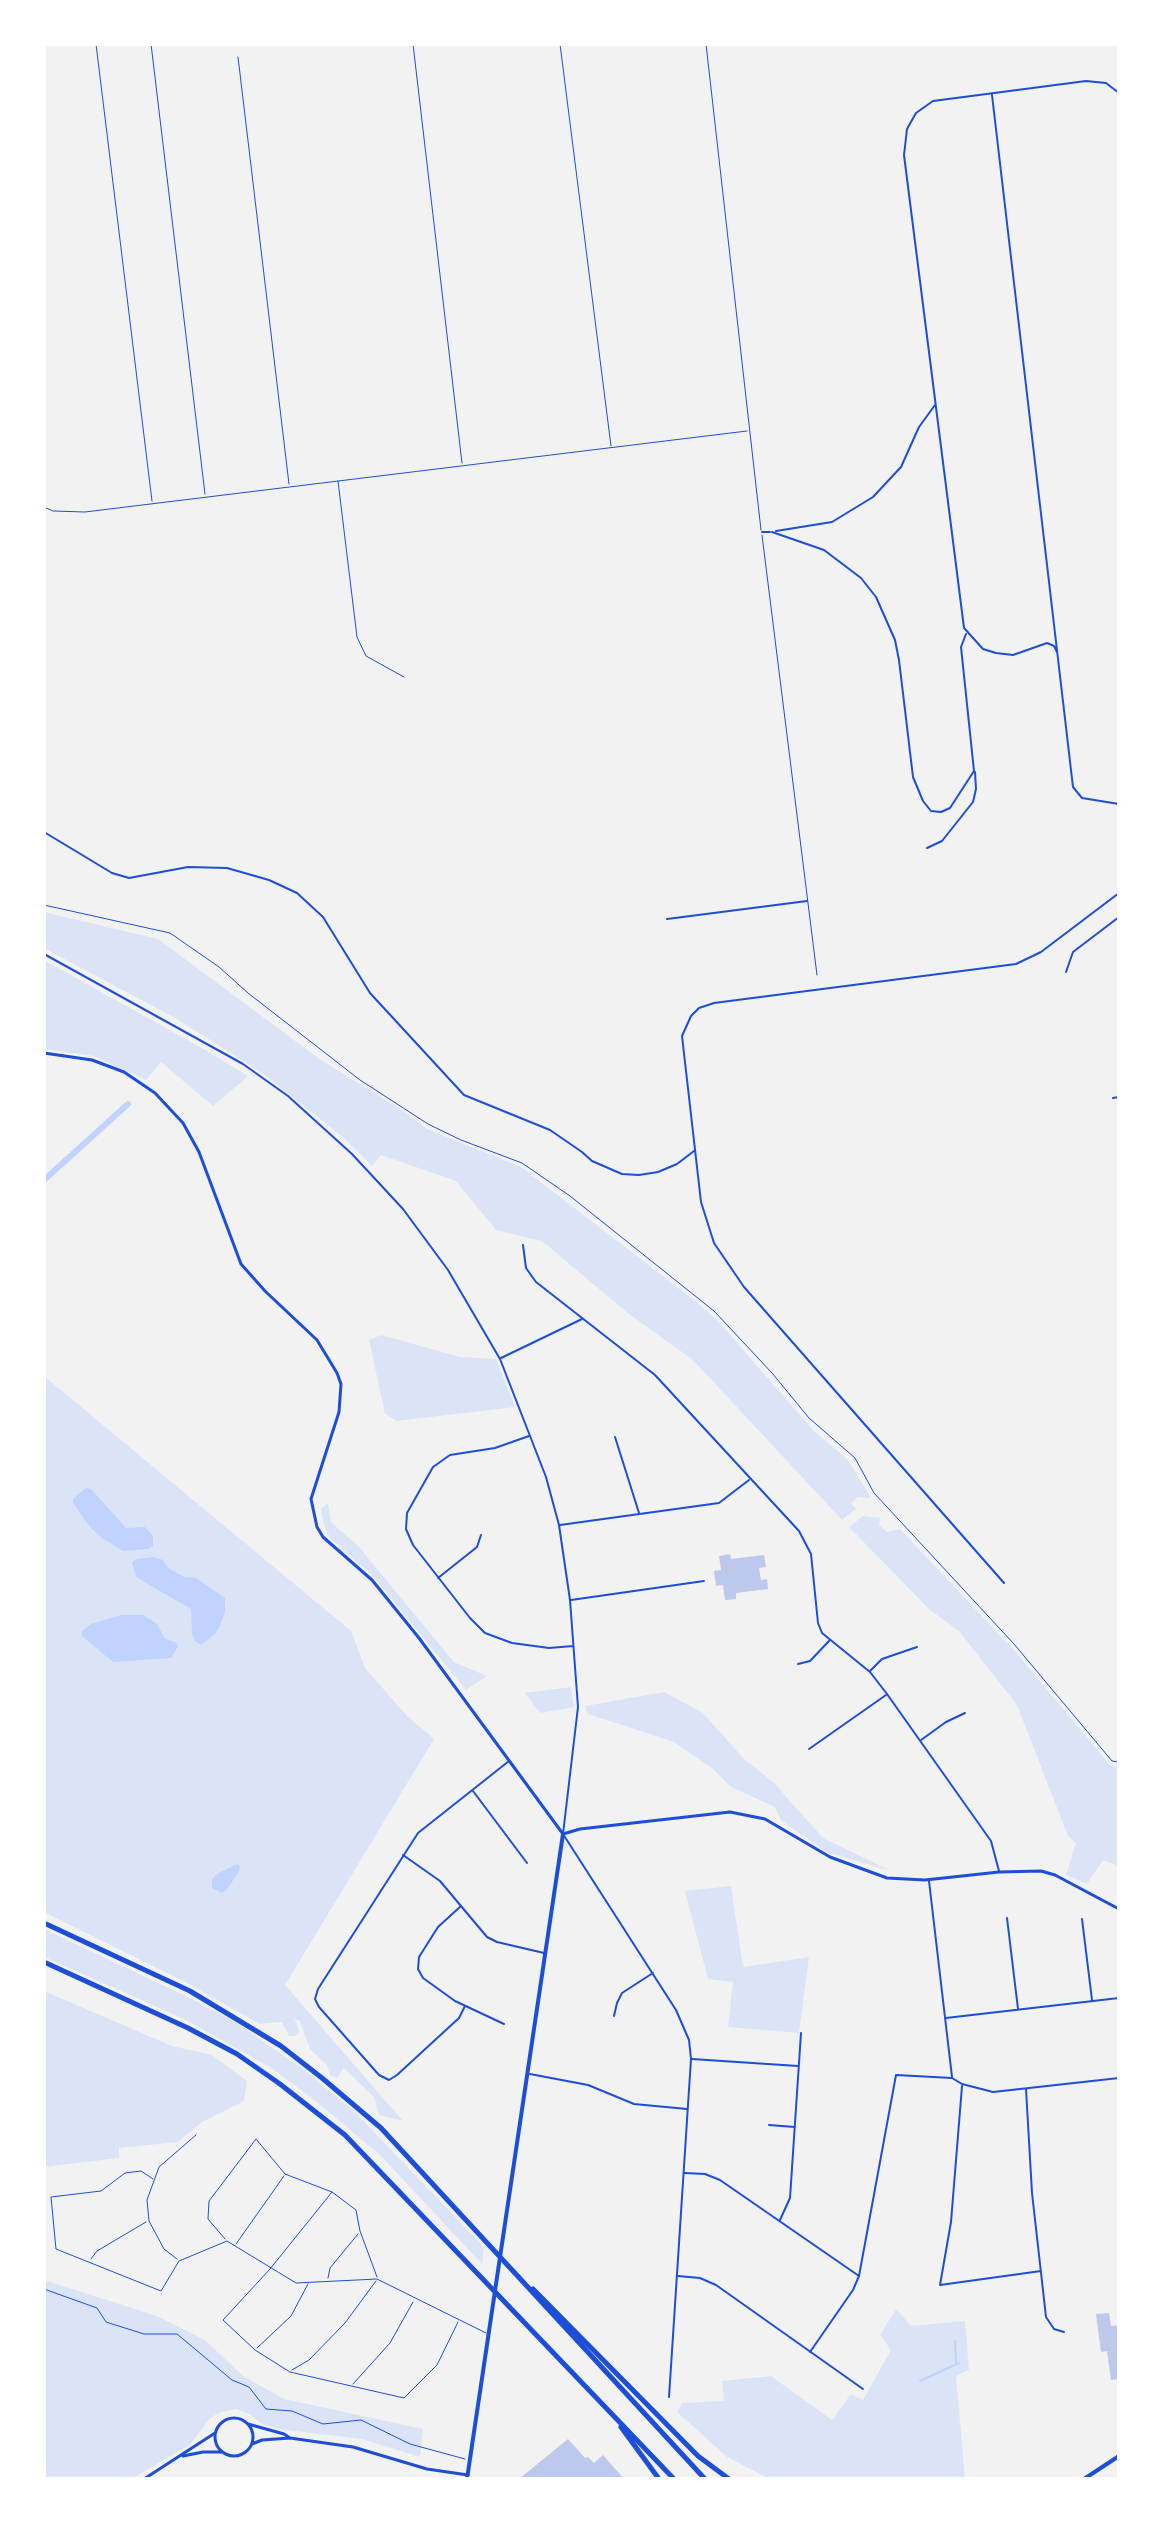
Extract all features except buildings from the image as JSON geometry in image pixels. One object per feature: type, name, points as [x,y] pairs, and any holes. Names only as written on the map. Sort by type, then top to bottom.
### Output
[{"type":"highway","points":[[44,1923],[190,1991],[281,2046],[381,2128],[705,2479]]},
{"type":"highway","points":[[44,1962],[237,2054],[345,2135],[674,2479]]},
{"type":"highway","points":[[520,2278],[543,2296],[698,2456],[729,2479]]},
{"type":"highway","points":[[615,2416],[659,2479]]},
{"type":"main road","points":[[467,2477],[563,1834]]},
{"type":"main road","points":[[1084,2479],[1119,2456]]},
{"type":"street","points":[[1057,652],[1054,646],[1047,643],[1013,655],[996,653],[983,649],[964,628],[904,155],[907,129],[916,113],[933,101],[1086,81],[1106,83],[1119,93]]},
{"type":"street","points":[[992,93],[1073,787],[1082,798],[1119,804]]},
{"type":"street","points":[[762,532],[800,529],[832,522],[873,497],[901,467],[919,427],[936,404]]},
{"type":"street","points":[[772,532],[824,550],[861,578],[876,597],[895,640],[913,777],[931,811],[941,812],[950,808],[974,771]]},
{"type":"street","points":[[927,848],[942,841],[973,802],[976,789],[961,647],[967,633]]},
{"type":"street","points":[[44,832],[112,873],[129,878],[188,867],[227,868],[269,880],[297,893],[323,917],[370,993],[464,1095],[550,1130],[592,1161],[622,1174],[658,1172],[677,1164],[694,1151]]},
{"type":"street","points":[[1004,1583],[744,1287],[714,1243],[701,1202],[682,1036],[695,1011],[709,1004],[1009,966],[1041,952],[1119,893]]},
{"type":"street","points":[[667,919],[807,901]]},
{"type":"street","points":[[1066,972],[1073,952],[1119,917]]},
{"type":"street","points":[[44,954],[243,1064],[288,1096],[352,1154],[403,1209],[448,1270],[500,1359],[546,1477],[559,1525],[570,1600],[578,1707],[563,1834]]},
{"type":"street","points":[[44,1053],[92,1060],[124,1072],[155,1093],[183,1123],[199,1152],[241,1264],[317,1340],[341,1384],[339,1412],[311,1499],[317,1527],[323,1537],[372,1580],[440,1665],[563,1834],[685,2025],[691,2059],[669,2397]]},
{"type":"street","points":[[1113,1098],[1119,1097]]},
{"type":"street","points":[[523,1245],[526,1268],[536,1282],[655,1375],[805,1540],[811,1554],[818,1623],[822,1633],[870,1672],[887,1694],[991,1841],[999,1872]]},
{"type":"street","points":[[500,1359],[583,1319]]},
{"type":"street","points":[[531,1436],[495,1448],[450,1455],[433,1467],[407,1513],[406,1529],[413,1545],[438,1578],[485,1633],[512,1643],[549,1648],[574,1646]]},
{"type":"street","points":[[615,1437],[639,1514]]},
{"type":"street","points":[[559,1525],[719,1503],[750,1479]]},
{"type":"street","points":[[438,1578],[477,1547],[481,1535]]},
{"type":"street","points":[[570,1600],[704,1581]]},
{"type":"street","points":[[798,1664],[810,1661],[830,1640]]},
{"type":"street","points":[[870,1672],[882,1659],[917,1647]]},
{"type":"street","points":[[809,1749],[887,1694]]},
{"type":"street","points":[[920,1741],[965,1713]]},
{"type":"street","points":[[465,2006],[459,2018],[389,2080],[379,2075],[315,1999],[318,1989],[423,1828],[510,1760]]},
{"type":"street","points":[[472,1790],[527,1863]]},
{"type":"street","points":[[563,1834],[580,1829],[730,1812],[765,1819],[830,1857],[887,1878],[929,1880],[1028,1871],[1055,1875],[1119,1909]]},
{"type":"street","points":[[403,1855],[440,1881],[487,1937],[545,1954]]},
{"type":"street","points":[[929,1880],[952,2078]]},
{"type":"street","points":[[461,1906],[438,1927],[419,1957],[418,1969],[423,1978],[465,2006],[504,2024]]},
{"type":"street","points":[[1007,1918],[1018,2011]]},
{"type":"street","points":[[1082,1919],[1092,2002]]},
{"type":"street","points":[[614,2016],[622,1993],[653,1973]]},
{"type":"street","points":[[946,2018],[1119,1998]]},
{"type":"street","points":[[779,2221],[790,2198],[801,2033]]},
{"type":"street","points":[[691,2059],[799,2066]]},
{"type":"street","points":[[528,2073],[588,2085],[634,2104],[688,2109]]},
{"type":"street","points":[[810,2352],[853,2290],[859,2276],[896,2075],[952,2078],[962,2084],[993,2092],[1119,2078]]},
{"type":"street","points":[[962,2084],[952,2208],[940,2285],[1041,2271]]},
{"type":"street","points":[[1026,2089],[1032,2193],[1046,2317],[1054,2329],[1064,2332]]},
{"type":"street","points":[[769,2125],[795,2127]]},
{"type":"street","points":[[684,2173],[705,2174],[720,2180],[859,2276]]},
{"type":"street","points":[[677,2276],[700,2278],[716,2285],[863,2389]]},
{"type":"street","points":[[144,2479],[183,2456],[232,2418],[290,2438]]},
{"type":"street","points":[[183,2456],[203,2452],[237,2456],[246,2453],[252,2444],[253,2434],[248,2424]]},
{"type":"street","points":[[216,2433],[216,2443],[222,2452]]},
{"type":"street","points":[[252,2444],[290,2438],[367,2450],[427,2469],[467,2477]]},
{"type":"lane","points":[[96,44],[152,504]]},
{"type":"lane","points":[[151,44],[205,497]]},
{"type":"lane","points":[[413,44],[463,466]]},
{"type":"lane","points":[[560,44],[611,448]]},
{"type":"lane","points":[[706,44],[749,431],[817,975]]},
{"type":"lane","points":[[238,57],[290,487]]},
{"type":"lane","points":[[44,507],[53,511],[85,512],[749,431]]},
{"type":"lane","points":[[338,481],[357,637],[366,656],[404,677]]},
{"type":"lane","points":[[179,2261],[164,2249],[149,2221],[147,2200],[159,2167],[196,2135]]},
{"type":"lane","points":[[377,2279],[356,2210],[332,2192],[285,2174],[256,2139],[209,2201],[208,2219],[227,2241],[296,2283],[377,2279],[488,2334]]},
{"type":"lane","points":[[153,2179],[141,2171],[125,2173],[101,2191],[51,2197],[56,2249],[161,2291],[179,2261],[227,2241]]},
{"type":"lane","points":[[234,2246],[285,2174]]},
{"type":"lane","points":[[332,2192],[270,2269],[223,2320],[255,2350],[290,2372],[404,2398],[437,2365],[459,2319]]},
{"type":"lane","points":[[90,2261],[97,2251],[149,2221]]},
{"type":"lane","points":[[328,2280],[330,2268],[360,2231]]},
{"type":"lane","points":[[290,2372],[309,2360],[345,2323],[377,2279]]},
{"type":"lane","points":[[255,2350],[291,2316],[309,2282]]},
{"type":"lane","points":[[351,2385],[390,2343],[414,2299]]},
{"type":"path","points":[[44,905],[170,933],[219,967],[360,1080],[428,1124],[522,1163],[570,1196],[714,1311],[809,1418],[855,1458],[874,1493],[1014,1644],[1112,1761],[1119,1762]]},
{"type":"path","points":[[44,2289],[97,2308],[106,2322],[144,2334],[177,2334],[232,2380],[249,2387],[266,2409],[292,2411],[323,2424],[361,2420],[410,2444],[458,2457]]},
{"type":"shaded area","points":[[44,912],[158,939],[321,1060],[427,1129],[521,1167],[717,1320],[814,1431],[848,1460],[871,1498],[858,1497],[851,1503],[856,1509],[842,1520],[693,1360],[629,1314],[542,1241],[496,1230],[456,1181],[381,1155],[372,1166],[344,1138],[265,1075],[177,1019],[44,948]]},
{"type":"shaded area","points":[[44,960],[248,1076],[213,1106],[161,1062],[146,1080],[94,1056],[44,1049]]},
{"type":"shaded area","points":[[381,1335],[460,1357],[496,1359],[515,1407],[397,1421],[385,1414],[369,1340]]},
{"type":"shaded area","points":[[44,1376],[351,1631],[365,1668],[408,1717],[434,1739],[285,1985],[403,2121],[379,2115],[374,2097],[344,2068],[337,2078],[330,2075],[327,2065],[310,2049],[300,2021],[295,2019],[299,2032],[295,2036],[289,2036],[282,2022],[260,2024],[185,1982],[44,1912]]},
{"type":"shaded area","points":[[328,1503],[331,1522],[358,1546],[454,1662],[487,1676],[466,1690],[374,1577],[330,1538],[321,1509]]},
{"type":"shaded area","points":[[863,1516],[880,1518],[879,1525],[887,1532],[900,1529],[1013,1649],[1110,1765],[1119,1767],[1119,1866],[1103,1860],[1087,1884],[1066,1875],[1076,1843],[1068,1836],[1017,1705],[959,1631],[930,1610],[849,1527]]},
{"type":"shaded area","points":[[571,1687],[574,1707],[540,1713],[525,1693]]},
{"type":"shaded area","points":[[664,1692],[703,1713],[743,1758],[774,1783],[823,1838],[891,1871],[826,1852],[781,1820],[775,1807],[731,1787],[713,1769],[674,1742],[588,1714],[585,1706]]},
{"type":"shaded area","points":[[731,1886],[743,1967],[809,1957],[799,2033],[728,2027],[733,1982],[708,1979],[685,1891]]},
{"type":"shaded area","points":[[44,1929],[190,1998],[238,2024],[303,2069],[356,2113],[484,2247],[482,2264],[380,2155],[313,2099],[270,2067],[182,2018],[44,1957]]},
{"type":"shaded area","points":[[44,1991],[172,2046],[212,2055],[247,2081],[244,2101],[202,2122],[178,2142],[119,2148],[119,2158],[44,2167]]},
{"type":"shaded area","points":[[44,2280],[157,2316],[205,2340],[243,2376],[284,2399],[423,2429],[420,2457],[362,2439],[278,2429],[236,2409],[210,2418],[190,2445],[131,2479],[44,2479]]},
{"type":"shaded area","points":[[896,2309],[911,2326],[965,2321],[969,2370],[956,2376],[965,2479],[770,2479],[727,2457],[677,2412],[682,2403],[724,2401],[722,2381],[771,2376],[832,2420],[851,2394],[863,2400],[891,2350],[880,2335]]},
{"type":"water","points":[[86,1488],[91,1489],[126,1528],[145,1527],[153,1536],[153,1546],[123,1551],[102,1538],[73,1503],[73,1499]]},
{"type":"water","points":[[154,1557],[163,1560],[168,1568],[184,1577],[196,1578],[225,1598],[221,1623],[215,1634],[201,1645],[192,1634],[191,1609],[136,1577],[132,1562]]},
{"type":"water","points":[[121,1615],[143,1615],[157,1624],[165,1639],[176,1642],[178,1646],[171,1658],[113,1662],[82,1636],[82,1631],[91,1624]]},
{"type":"water","points":[[237,1864],[239,1871],[228,1888],[222,1893],[212,1888],[212,1879],[217,1874]]},
{"type":"waterway","points":[[44,1180],[128,1104]]},
{"type":"waterway","points":[[955,2341],[956,2363]]},
{"type":"waterway","points":[[920,2381],[959,2363]]}]
